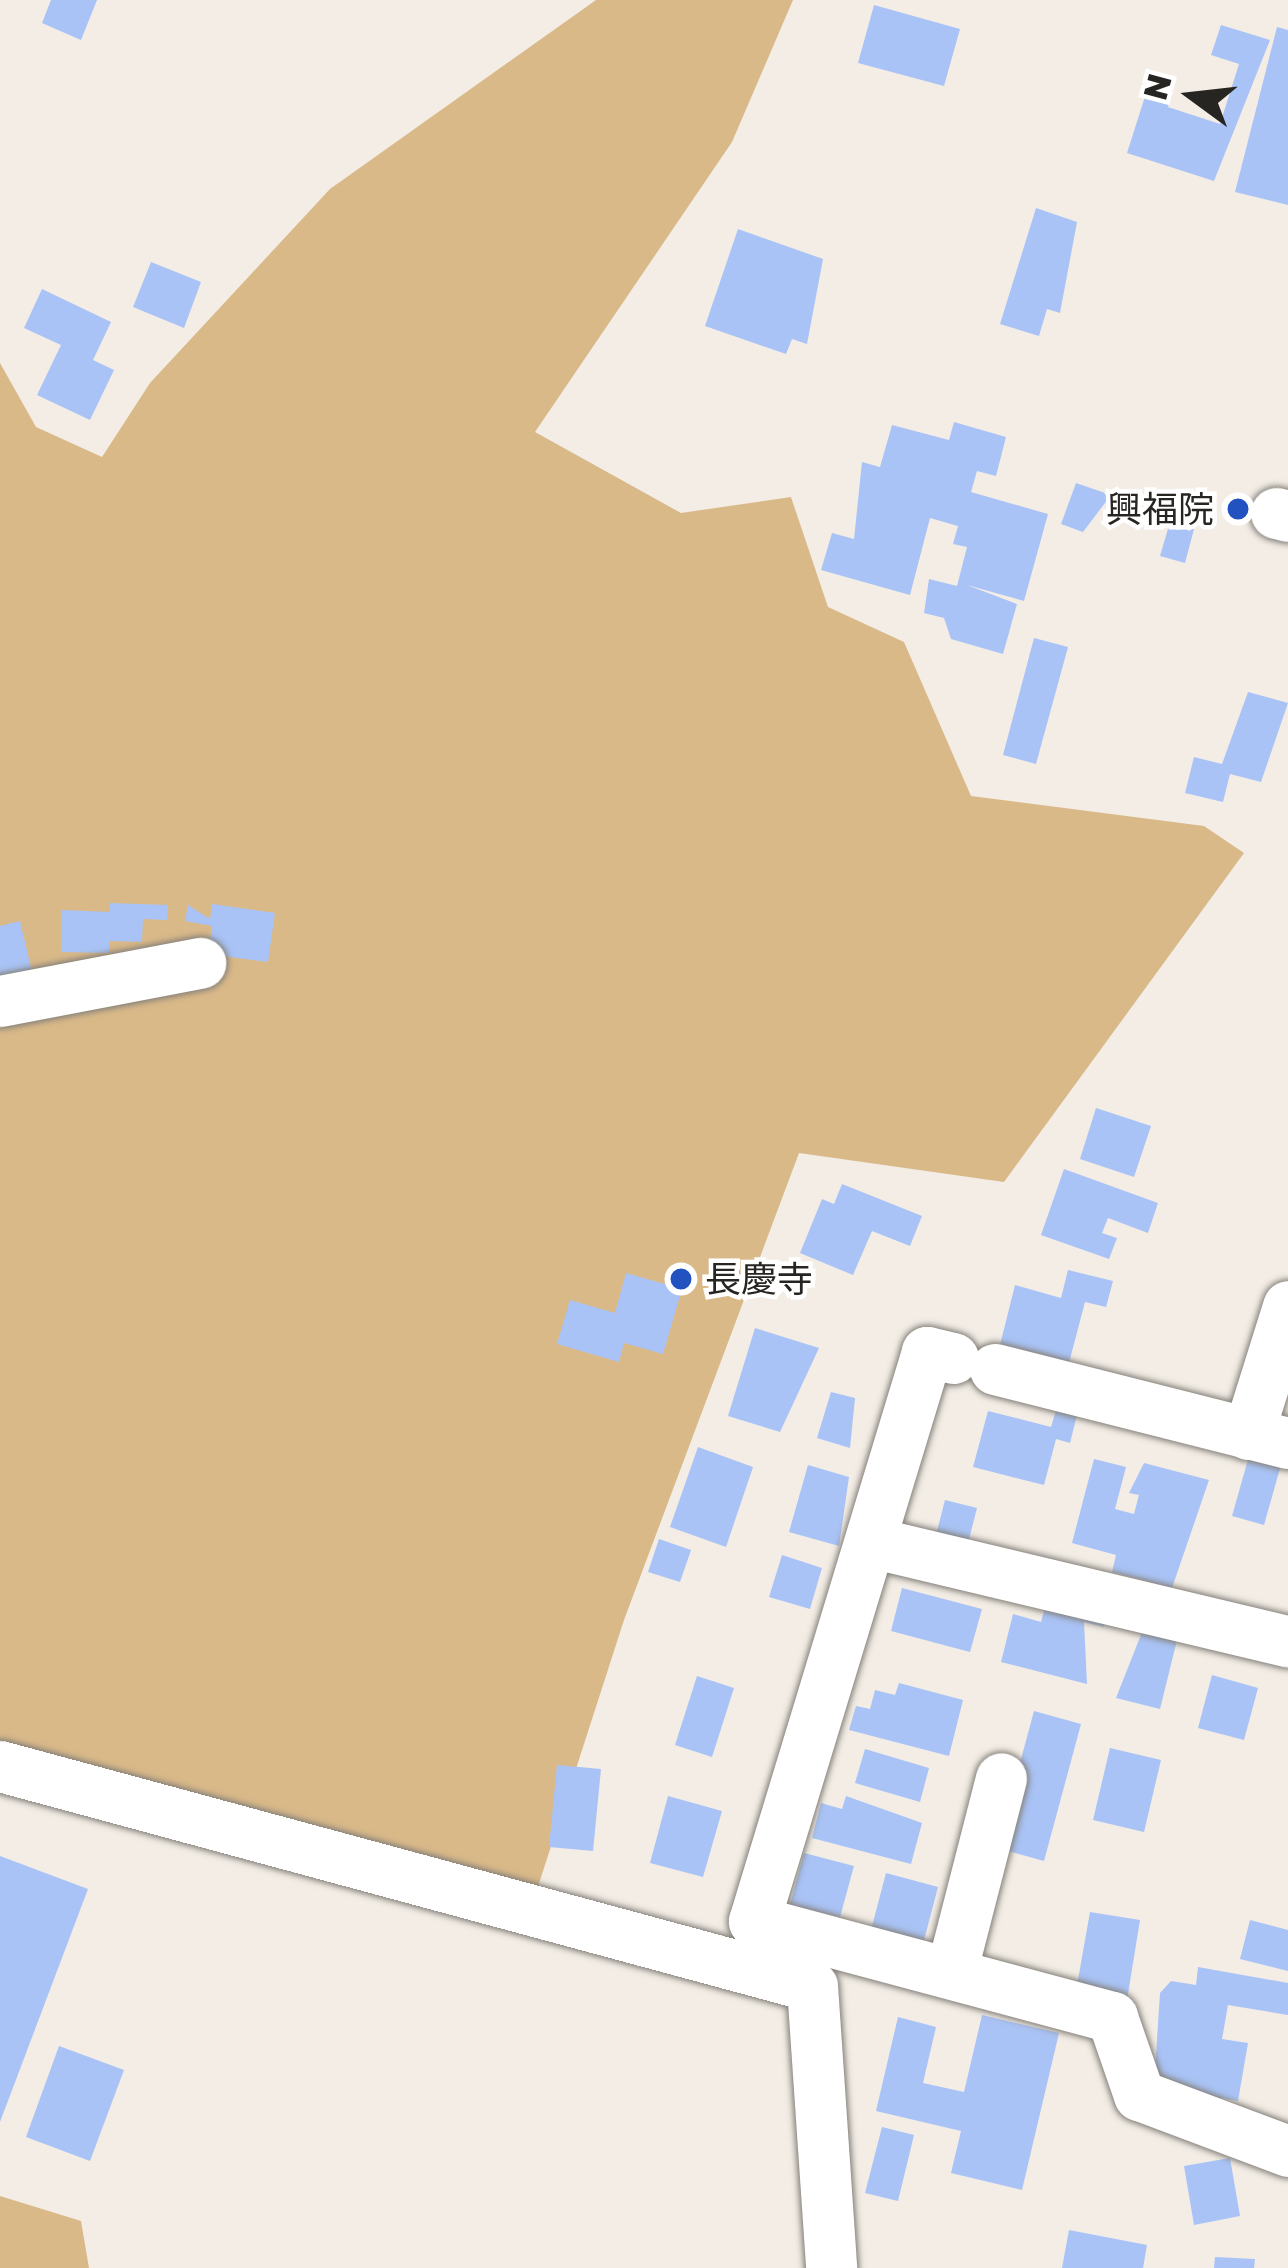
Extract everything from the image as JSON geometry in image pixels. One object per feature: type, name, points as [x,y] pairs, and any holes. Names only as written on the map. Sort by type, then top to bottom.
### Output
[{"type":"street","points":[[0,1000],[200,963]]},
{"type":"street","points":[[748,1944],[928,1352],[1268,1438],[1288,1306]]},
{"type":"street","points":[[871,1543],[1288,1642]]},
{"type":"street","points":[[0,1766],[748,1944],[951,1973],[1112,2017],[1138,2095],[1288,2151]]},
{"type":"street","points":[[951,1973],[1001,1778]]},
{"type":"street","points":[[748,1944],[812,1986],[831,2268]]},
{"type":"shaded area","points":[[596,0],[793,0],[732,142],[535,432],[681,513],[791,497],[828,607],[904,642],[971,796],[1204,826],[1244,853],[1004,1182],[799,1153],[624,1620],[534,1899],[0,1758],[0,363],[36,427],[102,457],[150,383],[330,189]]},
{"type":"shaded area","points":[[0,2196],[81,2221],[89,2268],[0,2268]]},
{"type":"building","points":[[51,0],[97,0],[81,40],[42,23]]},
{"type":"building","points":[[874,5],[960,29],[944,86],[858,63]]},
{"type":"building","points":[[1221,25],[1270,40],[1214,181],[1127,153],[1148,87],[1172,95],[1168,107],[1220,124],[1239,64],[1211,55]]},
{"type":"building","points":[[1277,27],[1288,30],[1288,205],[1235,192]]},
{"type":"building","points":[[1036,208],[1077,222],[1060,313],[1047,309],[1039,336],[1000,324]]},
{"type":"building","points":[[738,229],[823,259],[807,344],[792,339],[786,354],[705,326]]},
{"type":"building","points":[[151,262],[201,282],[184,328],[133,307]]},
{"type":"building","points":[[42,289],[111,322],[93,360],[114,370],[90,420],[37,395],[61,345],[24,328]]},
{"type":"building","points":[[954,422],[1006,437],[996,476],[977,471],[971,492],[1048,514],[1024,601],[967,585],[1017,604],[1003,654],[951,639],[944,618],[924,613],[929,579],[957,586],[967,547],[953,544],[958,526],[930,518],[910,595],[821,570],[832,533],[854,539],[862,462],[880,467],[892,425],[949,440]]},
{"type":"building","points":[[1076,483],[1111,495],[1083,532],[1061,524]]},
{"type":"building","points":[[1170,522],[1194,529],[1185,563],[1160,556]]},
{"type":"building","points":[[1034,638],[1068,647],[1036,764],[1003,755]]},
{"type":"building","points":[[1248,692],[1288,703],[1261,782],[1230,774],[1223,802],[1185,793],[1194,757],[1222,764]]},
{"type":"building","points":[[110,903],[168,905],[167,920],[143,919],[142,942],[110,941],[109,953],[61,952],[62,910],[110,912]]},
{"type":"building","points":[[212,904],[275,913],[268,962],[208,954],[212,926],[185,921],[188,905],[210,919]]},
{"type":"building","points":[[20,921],[32,972],[0,980],[0,926]]},
{"type":"building","points":[[1096,1108],[1151,1126],[1134,1177],[1080,1159]]},
{"type":"building","points":[[1064,1169],[1158,1203],[1148,1233],[1108,1218],[1102,1233],[1117,1238],[1109,1259],[1041,1235]]},
{"type":"building","points":[[842,1184],[922,1216],[910,1246],[872,1231],[853,1275],[800,1253],[822,1199],[834,1204]]},
{"type":"building","points":[[1068,1270],[1113,1281],[1106,1307],[1085,1302],[1069,1363],[1000,1345],[1015,1285],[1061,1298]]},
{"type":"building","points":[[626,1273],[682,1289],[663,1354],[624,1343],[619,1362],[557,1344],[570,1300],[615,1313]]},
{"type":"building","points":[[755,1328],[819,1348],[780,1432],[728,1416]]},
{"type":"building","points":[[831,1392],[855,1398],[850,1448],[817,1438]]},
{"type":"building","points":[[1056,1410],[1077,1415],[1070,1443],[1056,1439],[1044,1485],[973,1467],[988,1411],[1051,1427]]},
{"type":"building","points":[[698,1447],[753,1467],[726,1547],[670,1527]]},
{"type":"building","points":[[1249,1456],[1281,1465],[1264,1525],[1232,1516]]},
{"type":"building","points":[[1094,1459],[1126,1467],[1115,1509],[1134,1514],[1139,1495],[1129,1493],[1144,1463],[1209,1480],[1172,1588],[1112,1572],[1116,1555],[1072,1543]]},
{"type":"building","points":[[808,1465],[849,1477],[839,1546],[789,1532]]},
{"type":"building","points":[[945,1500],[977,1508],[967,1547],[935,1539]]},
{"type":"building","points":[[659,1539],[691,1550],[680,1582],[648,1572]]},
{"type":"building","points":[[782,1555],[822,1568],[810,1609],[769,1597]]},
{"type":"building","points":[[902,1588],[982,1609],[970,1652],[891,1631]]},
{"type":"building","points":[[1049,1592],[1109,1608],[1104,1627],[1084,1622],[1087,1684],[1001,1662],[1013,1614],[1041,1622]]},
{"type":"building","points":[[1144,1627],[1178,1636],[1160,1709],[1116,1698]]},
{"type":"building","points":[[1212,1675],[1258,1688],[1244,1740],[1198,1728]]},
{"type":"building","points":[[697,1676],[734,1688],[712,1757],[675,1745]]},
{"type":"building","points":[[899,1683],[963,1700],[949,1756],[849,1730],[856,1706],[870,1709],[875,1690],[895,1695]]},
{"type":"building","points":[[1034,1711],[1081,1724],[1044,1861],[997,1848]]},
{"type":"building","points":[[1110,1748],[1161,1760],[1144,1832],[1093,1820]]},
{"type":"building","points":[[865,1749],[929,1768],[920,1802],[855,1783]]},
{"type":"building","points":[[557,1765],[601,1769],[593,1851],[549,1847]]},
{"type":"building","points":[[668,1796],[722,1811],[703,1877],[650,1863]]},
{"type":"building","points":[[846,1796],[922,1823],[911,1864],[812,1838],[821,1803],[842,1809]]},
{"type":"building","points":[[804,1853],[854,1866],[840,1917],[790,1905]]},
{"type":"building","points":[[0,1856],[88,1889],[0,2122]]},
{"type":"building","points":[[886,1873],[938,1887],[923,1944],[871,1930]]},
{"type":"building","points":[[1090,1912],[1140,1920],[1127,2000],[1076,1991]]},
{"type":"building","points":[[1250,1920],[1288,1930],[1288,1971],[1240,1959]]},
{"type":"building","points":[[1198,1967],[1288,1983],[1288,2015],[1228,2005],[1222,2039],[1248,2043],[1238,2101],[1154,2086],[1160,1993],[1171,1981],[1196,1985]]},
{"type":"building","points":[[982,2015],[1059,2033],[1022,2190],[951,2173],[961,2131],[876,2111],[898,2017],[936,2027],[923,2083],[964,2092]]},
{"type":"building","points":[[59,2046],[124,2070],[90,2161],[26,2137]]},
{"type":"building","points":[[882,2127],[914,2135],[898,2201],[865,2193]]},
{"type":"building","points":[[1230,2158],[1240,2216],[1194,2225],[1184,2166]]},
{"type":"building","points":[[1069,2230],[1147,2245],[1143,2268],[1062,2268]]},
{"type":"building","points":[[1215,2257],[1255,2259],[1254,2268],[1214,2268]]},
{"type":"place","name":"興福院","points":[[1238,509]]},
{"type":"place","name":"長慶寺","points":[[681,1279]]}]
